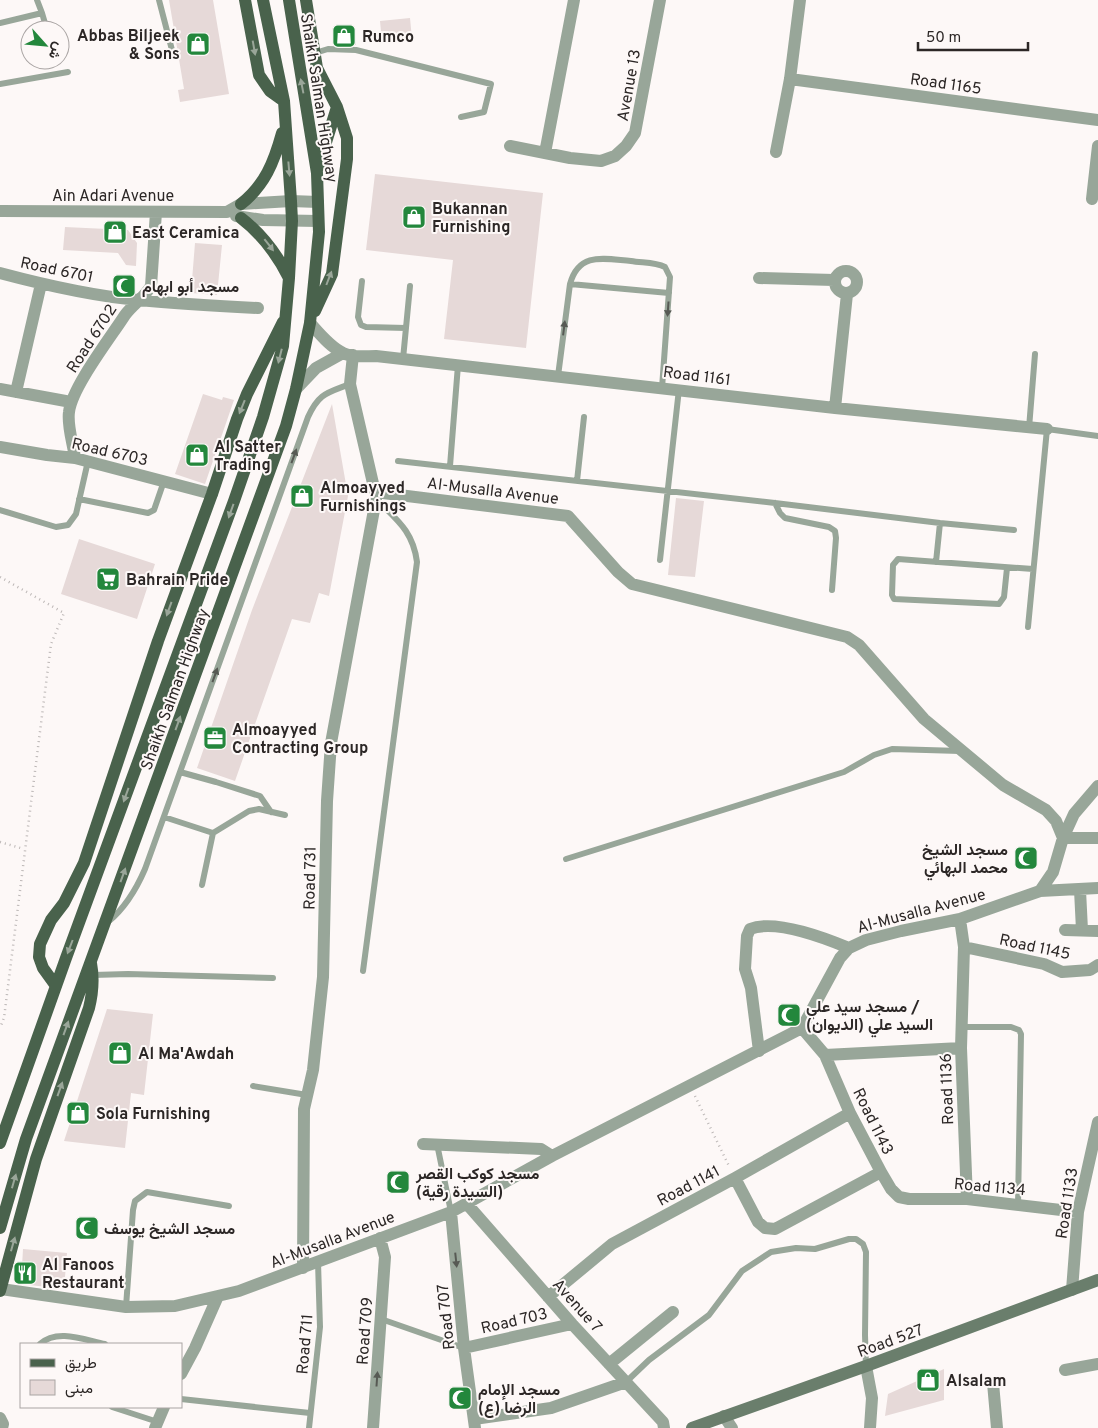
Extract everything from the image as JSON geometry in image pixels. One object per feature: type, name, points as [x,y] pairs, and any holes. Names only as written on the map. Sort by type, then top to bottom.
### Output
[{"type":"main road","points":[[245,0],[259,75],[270,91],[284,102]]},
{"type":"main road","name":"Shaikh Salman Highway","points":[[0,1143],[234,501],[273,384],[283,346],[289,278],[292,221],[291,201],[284,102],[263,0]]},
{"type":"main road","name":"Shaikh Salman Highway","points":[[0,1228],[26,1139],[92,969],[105,924],[286,426],[296,389],[310,323],[318,240],[318,202],[317,173],[289,0]]},
{"type":"main road","points":[[306,0],[317,68],[337,107],[347,138],[347,159],[332,274],[310,323]]},
{"type":"main road","points":[[317,173],[337,107]]},
{"type":"main road","points":[[242,204],[257,190],[267,175],[276,155],[285,126]]},
{"type":"main road","points":[[241,218],[252,226],[267,242],[278,256],[289,278]]},
{"type":"main road","points":[[56,986],[43,968],[39,957],[40,944],[51,920],[64,903],[84,863],[158,641],[247,394],[286,316]]},
{"type":"main road","points":[[0,1290],[36,1159],[89,1008],[93,993],[92,969]]},
{"type":"street","points":[[545,153],[574,0]]},
{"type":"street","name":"Avenue 13","points":[[510,146],[601,161],[615,156],[626,146],[635,133],[660,0]]},
{"type":"street","points":[[776,152],[790,78],[800,0]]},
{"type":"street","name":"Road 1165","points":[[790,78],[1098,120]]},
{"type":"street","points":[[1092,200],[1098,146]]},
{"type":"street","name":"Ain Adari Avenue","points":[[227,212],[242,204],[291,201],[318,202]]},
{"type":"street","name":"Ain Adari Avenue","points":[[0,211],[227,212],[241,218],[318,221]]},
{"type":"street","name":"Road 6702","points":[[75,458],[68,418],[71,402],[125,315],[146,294],[151,286],[156,212]]},
{"type":"street","points":[[844,271],[852,272],[856,278],[857,285],[854,291],[847,294],[840,292],[835,287],[834,280],[838,274],[844,271]]},
{"type":"street","name":"Road 6701","points":[[0,273],[41,284],[139,300],[258,308]]},
{"type":"street","points":[[759,278],[834,280]]},
{"type":"street","points":[[16,392],[41,284]]},
{"type":"street","points":[[835,408],[847,294]]},
{"type":"street","points":[[310,323],[327,341],[348,354]]},
{"type":"street","points":[[348,354],[350,384],[376,495]]},
{"type":"street","points":[[296,389],[316,368],[348,354]]},
{"type":"street","name":"Road 1161","points":[[348,354],[835,408],[1047,429]]},
{"type":"street","points":[[0,388],[71,402]]},
{"type":"street","name":"Road 6703","points":[[0,447],[75,458],[212,494]]},
{"type":"street","name":"Al-Musalla Avenue","points":[[376,495],[568,516],[618,572],[632,584],[847,637],[859,645],[924,719],[1003,785],[1046,810],[1056,821],[1063,838]]},
{"type":"street","name":"Road 731","points":[[304,1268],[304,1109],[313,1070],[323,977],[327,801],[331,743],[376,495]]},
{"type":"street","points":[[1040,891],[1053,872],[1063,838],[1074,814],[1098,786]]},
{"type":"street","points":[[1063,838],[1098,838]]},
{"type":"street","name":"Al-Musalla Avenue","points":[[0,1290],[126,1307],[175,1306],[239,1291],[304,1268],[451,1212],[552,1156],[802,1028],[840,958],[849,948],[866,940],[900,930],[960,919],[1040,891],[1098,888]]},
{"type":"street","points":[[1080,890],[1082,930]]},
{"type":"street","name":"Road 1136","points":[[960,919],[964,947],[961,1048],[966,1199]]},
{"type":"street","points":[[759,1051],[751,988],[745,969],[747,936],[750,929],[758,926],[790,929],[826,938],[849,948]]},
{"type":"street","points":[[1065,930],[1098,931]]},
{"type":"street","name":"Road 1145","points":[[964,947],[1044,964],[1062,972],[1090,970],[1098,964]]},
{"type":"street","name":"Road 1143","points":[[802,1028],[825,1055],[850,1112],[881,1172],[891,1189],[899,1197]]},
{"type":"street","points":[[825,1055],[961,1048]]},
{"type":"street","name":"Road 1141","points":[[548,1297],[612,1244],[735,1178],[850,1112]]},
{"type":"street","name":"Road 1133","points":[[1072,1290],[1078,1212],[1098,1122]]},
{"type":"street","points":[[423,1144],[541,1148],[552,1156]]},
{"type":"street","points":[[735,1178],[758,1222],[765,1228],[775,1229],[881,1172]]},
{"type":"street","name":"Road 1134","points":[[899,1197],[909,1199],[966,1199],[1078,1212]]},
{"type":"street","name":"Avenue 7","points":[[467,1204],[572,1324],[663,1422],[664,1428]]},
{"type":"street","name":"Road 707","points":[[451,1212],[464,1348],[474,1424],[550,1408],[626,1382]]},
{"type":"street","name":"Road 709","points":[[373,1428],[385,1257],[380,1238]]},
{"type":"street","name":"Road 527","points":[[692,1428],[1098,1280]]},
{"type":"street","points":[[185,1360],[218,1296]]},
{"type":"street","points":[[609,1364],[673,1312]]},
{"type":"street","name":"Road 703","points":[[464,1348],[572,1324]]},
{"type":"street","points":[[1065,1370],[1098,1364]]},
{"type":"street","points":[[866,1366],[872,1398],[870,1428]]},
{"type":"street","points":[[993,1383],[997,1428]]},
{"type":"street","points":[[156,1425],[164,1408]]},
{"type":"street","points":[[724,1416],[732,1428]]},
{"type":"street","points":[[0,1418],[3,1424],[2,1428]]},
{"type":"lane","points":[[37,0],[44,20]]},
{"type":"lane","points":[[159,0],[172,50]]},
{"type":"lane","points":[[0,23],[42,13]]},
{"type":"lane","points":[[315,52],[328,49],[356,50],[491,84],[484,112],[461,117]]},
{"type":"lane","points":[[0,84],[68,72]]},
{"type":"lane","points":[[558,376],[570,284],[575,270],[580,265],[600,258],[655,264],[665,267],[670,276],[662,388]]},
{"type":"lane","points":[[362,281],[359,323],[366,327],[406,328]]},
{"type":"lane","points":[[570,284],[670,293]]},
{"type":"lane","points":[[403,359],[410,286]]},
{"type":"lane","points":[[1029,428],[1035,354]]},
{"type":"lane","points":[[450,466],[458,365]]},
{"type":"lane","points":[[105,924],[116,915],[134,893],[145,869],[308,418],[317,401],[322,396],[350,384]]},
{"type":"lane","points":[[660,560],[679,390]]},
{"type":"lane","points":[[577,481],[584,417]]},
{"type":"lane","points":[[1028,627],[1047,429],[1098,436]]},
{"type":"lane","points":[[0,510],[56,527],[68,525],[76,514],[88,461]]},
{"type":"lane","points":[[398,461],[1014,530]]},
{"type":"lane","points":[[79,499],[148,513],[154,510],[164,481]]},
{"type":"lane","points":[[363,971],[417,562],[415,547],[410,535],[376,495]]},
{"type":"lane","points":[[775,502],[780,513],[785,518],[829,527],[835,531],[832,590]]},
{"type":"lane","points":[[936,562],[940,523]]},
{"type":"lane","points":[[1007,568],[1004,597],[999,604],[894,599],[892,595],[893,565],[898,560],[1007,568],[1033,568]]},
{"type":"lane","points":[[566,859],[844,772],[874,755],[892,749],[963,751]]},
{"type":"lane","points":[[180,772],[260,796],[271,812]]},
{"type":"lane","points":[[202,885],[213,833],[249,811],[259,809],[285,815]]},
{"type":"lane","points":[[164,817],[213,833]]},
{"type":"lane","points":[[92,969],[128,974],[273,978]]},
{"type":"lane","points":[[961,1027],[1011,1027],[1021,1034],[1018,1204]]},
{"type":"lane","points":[[253,1086],[307,1095]]},
{"type":"lane","points":[[437,1144],[451,1212]]},
{"type":"lane","points":[[126,1307],[132,1210],[135,1201],[147,1192],[229,1206]]},
{"type":"lane","points":[[626,1382],[649,1360],[709,1315],[742,1271],[771,1252],[796,1248],[816,1249],[849,1239],[856,1239],[863,1244],[866,1252],[866,1366]]},
{"type":"lane","name":"Road 711","points":[[308,1428],[321,1312],[318,1262]]},
{"type":"lane","points":[[381,1319],[464,1348]]},
{"type":"lane","points":[[41,1343],[60,1335],[100,1343]]},
{"type":"lane","points":[[182,1399],[310,1413]]},
{"type":"lane","points":[[114,1408],[156,1425]]},
{"type":"path","points":[[0,577],[64,613],[51,644],[4,1018],[0,1028]]},
{"type":"path","points":[[0,842],[24,849]]},
{"type":"path","points":[[690,1086],[735,1178]]},
{"type":"building","name":"Abbas Biljeek & Sons","points":[[169,0],[213,0],[229,94],[180,102],[178,90],[184,89]]},
{"type":"building","points":[[410,18],[412,39],[382,42],[380,21]]},
{"type":"building","name":"Rumco","points":[[354,26],[356,45],[334,44],[332,28]]},
{"type":"building","points":[[375,174],[543,193],[526,348],[444,339],[453,260],[366,250]]},
{"type":"building","points":[[65,227],[128,230],[137,243],[136,266],[126,265],[118,253],[63,250]]},
{"type":"building","points":[[195,243],[222,245],[217,295],[191,293]]},
{"type":"building","points":[[203,394],[222,400],[223,397],[234,400],[205,484],[175,474]]},
{"type":"building","points":[[332,404],[348,496],[329,596],[319,593],[310,623],[292,619],[235,781],[197,768],[252,610]]},
{"type":"building","points":[[676,498],[704,501],[695,577],[668,575]]},
{"type":"building","name":"Bahrain Pride","points":[[79,539],[155,564],[137,619],[61,594]]},
{"type":"building","name":"Al Ma'Awdah","points":[[107,1009],[153,1014],[144,1095],[131,1093],[125,1148],[64,1141]]},
{"type":"building","points":[[23,1249],[67,1253],[64,1289],[21,1284]]},
{"type":"building","points":[[944,1369],[944,1400],[885,1416],[888,1394]]},
{"type":"place","name":"Rumco","points":[[344,36]]},
{"type":"place","name":"Abbas Biljeek & Sons","points":[[198,44]]},
{"type":"place","name":"Bukannan Furnishing","points":[[414,217]]},
{"type":"place","name":"East Ceramica","points":[[115,232]]},
{"type":"place","name":"مسجد أبو ابهام","points":[[124,286]]},
{"type":"place","name":"Al Satter Trading","points":[[197,455]]},
{"type":"place","name":"Almoayyed Furnishings","points":[[302,496]]},
{"type":"place","name":"Bahrain Pride","points":[[108,579]]},
{"type":"place","name":"Almoayyed Contracting Group","points":[[215,738]]},
{"type":"place","name":"مسجد الشيخ محمد البهائي","points":[[1026,858]]},
{"type":"place","name":"مسجد سيد علي / السيد علي (الديوان)","points":[[789,1015]]},
{"type":"place","name":"Al Ma'Awdah","points":[[120,1053]]},
{"type":"place","name":"Sola Furnishing","points":[[78,1113]]},
{"type":"place","name":"مسجد كوكب القصر (السيدة رقية)","points":[[398,1182]]},
{"type":"place","name":"مسجد الشيخ يوسف","points":[[87,1228]]},
{"type":"place","name":"Al Fanoos Restaurant","points":[[25,1273]]},
{"type":"place","name":"Alsalam","points":[[928,1380]]},
{"type":"place","name":"مسجد الإمام الرضا (ع)","points":[[460,1398]]}]
